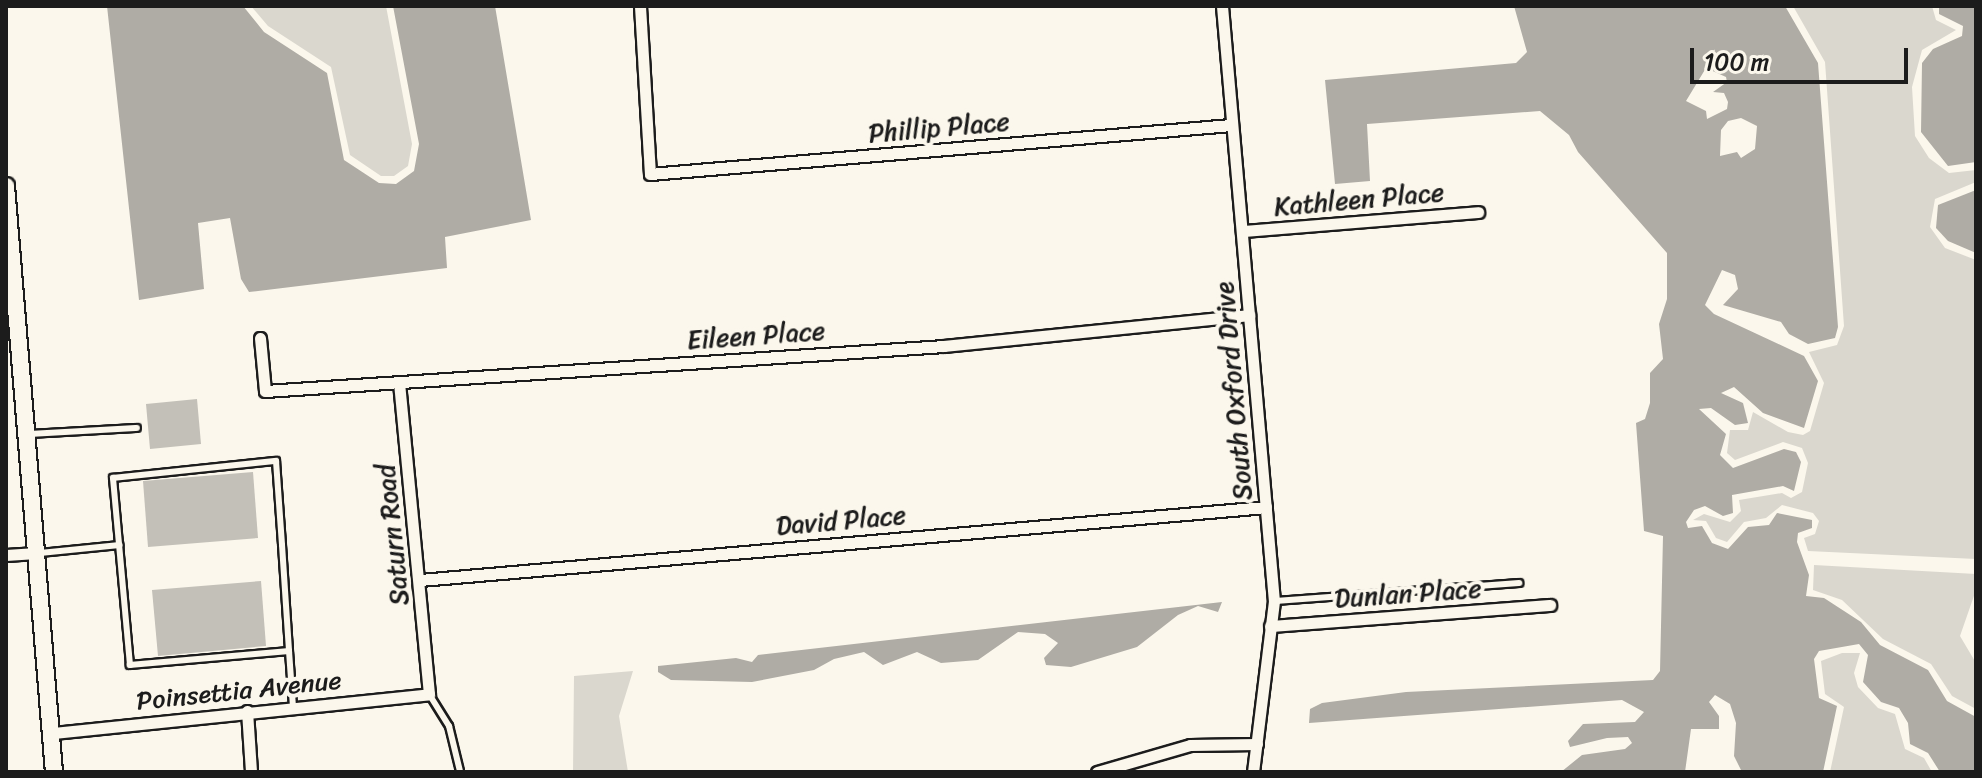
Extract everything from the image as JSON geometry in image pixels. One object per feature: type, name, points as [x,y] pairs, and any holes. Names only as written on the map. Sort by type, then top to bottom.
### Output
[{"type":"main road","points":[[6,186],[12,327],[26,434],[54,733],[54,772]]},
{"type":"street","name":"South Oxford Drive","points":[[1222,6],[1274,601],[1253,772]]},
{"type":"street","name":"Phillip Place","points":[[641,7],[650,174],[1231,125]]},
{"type":"street","name":"Kathleen Place","points":[[1243,231],[1478,212]]},
{"type":"street","name":"Eileen Place","points":[[260,338],[265,391],[944,346],[1249,315]]},
{"type":"street","name":"Saturn Road","points":[[399,384],[429,688]]},
{"type":"street","name":"David Place","points":[[420,580],[1266,507]]},
{"type":"street","points":[[6,555],[36,553]]},
{"type":"street","name":"Dunlan Place","points":[[1270,626],[1550,605]]},
{"type":"street","name":"Poinsettia Avenue","points":[[54,733],[293,707],[429,688]]},
{"type":"street","points":[[247,711],[251,772]]},
{"type":"street","points":[[1097,772],[1190,745],[1257,744]]},
{"type":"lane","points":[[26,434],[137,428]]},
{"type":"lane","points":[[289,651],[130,665],[113,478],[276,461],[293,707]]},
{"type":"lane","points":[[36,553],[120,545]]},
{"type":"lane","points":[[1274,601],[1519,583]]},
{"type":"lane","points":[[429,688],[449,726],[460,771]]},
{"type":"shaded area","points":[[107,6],[243,6],[264,32],[327,73],[344,160],[379,183],[396,184],[414,171],[419,144],[393,6],[495,6],[531,220],[445,237],[447,268],[249,292],[241,279],[230,218],[198,223],[204,289],[139,300]]},
{"type":"shaded area","points":[[251,6],[386,6],[412,144],[408,166],[394,176],[381,176],[350,155],[331,67],[268,26]]},
{"type":"shaded area","points":[[1514,6],[1785,6],[1818,63],[1838,327],[1835,338],[1808,344],[1789,334],[1781,322],[1723,305],[1738,289],[1735,275],[1722,270],[1705,305],[1714,314],[1804,356],[1818,381],[1804,428],[1763,413],[1734,387],[1721,393],[1743,403],[1748,423],[1735,425],[1711,408],[1699,409],[1726,434],[1720,455],[1733,468],[1784,449],[1796,452],[1801,462],[1794,491],[1783,486],[1732,495],[1733,513],[1723,516],[1705,506],[1694,510],[1686,522],[1688,528],[1702,526],[1712,543],[1728,549],[1748,527],[1769,525],[1777,513],[1812,520],[1812,528],[1798,533],[1797,542],[1809,575],[1806,596],[1824,598],[1861,622],[1880,645],[1928,670],[1947,701],[1976,717],[1976,772],[1940,772],[1928,753],[1910,744],[1908,723],[1899,708],[1881,702],[1863,682],[1868,655],[1859,644],[1819,651],[1814,659],[1819,698],[1837,706],[1823,772],[1742,772],[1734,756],[1736,723],[1730,704],[1715,695],[1709,702],[1719,716],[1719,729],[1691,729],[1685,772],[1561,772],[1582,755],[1625,749],[1632,743],[1628,737],[1607,738],[1570,747],[1568,741],[1583,724],[1635,722],[1644,712],[1622,700],[1309,723],[1310,709],[1322,703],[1406,692],[1653,680],[1660,671],[1663,536],[1644,531],[1636,423],[1645,419],[1650,403],[1650,373],[1663,359],[1659,324],[1667,299],[1667,253],[1578,152],[1569,135],[1540,111],[1367,124],[1370,181],[1335,184],[1325,80],[1516,63],[1527,52]],"holes":[[[1706,68],[1726,77],[1727,82],[1713,92],[1724,93],[1728,102],[1727,109],[1707,119],[1706,111],[1686,101]],[[1741,118],[1757,126],[1755,149],[1741,158],[1737,152],[1720,156],[1721,130],[1728,121]]]},
{"type":"shaded area","points":[[1793,6],[1932,6],[1936,20],[1956,30],[1922,50],[1912,87],[1915,136],[1929,158],[1949,173],[1976,170],[1976,182],[1935,199],[1930,227],[1945,248],[1976,260],[1976,559],[1808,551],[1804,538],[1815,534],[1819,521],[1813,513],[1782,505],[1766,518],[1744,522],[1727,542],[1716,538],[1706,521],[1693,520],[1704,514],[1730,522],[1741,511],[1739,500],[1782,493],[1791,498],[1802,492],[1808,463],[1802,448],[1783,442],[1735,460],[1727,453],[1730,430],[1748,430],[1753,412],[1788,432],[1803,435],[1810,431],[1824,383],[1809,352],[1837,345],[1844,326],[1825,62]]},
{"type":"shaded area","points":[[1939,6],[1976,6],[1976,162],[1948,166],[1921,132],[1922,63],[1933,49],[1962,36],[1963,26],[1939,14]]},
{"type":"shaded area","points":[[1976,190],[1976,253],[1948,241],[1936,228],[1938,205]]},
{"type":"shaded area","points":[[1814,565],[1976,574],[1976,590],[1960,636],[1976,663],[1976,709],[1952,696],[1931,664],[1883,639],[1842,600],[1813,590]]},
{"type":"shaded area","points":[[1222,602],[1218,612],[1198,606],[1178,615],[1137,647],[1071,667],[1046,665],[1044,658],[1058,643],[1045,634],[1018,632],[978,660],[941,663],[917,652],[883,665],[864,652],[834,659],[814,670],[752,682],[671,680],[658,672],[658,666],[736,658],[752,662],[758,655]]},
{"type":"shaded area","points":[[1842,653],[1860,653],[1854,673],[1858,687],[1878,708],[1895,714],[1905,749],[1924,758],[1932,772],[1830,772],[1844,707],[1825,694],[1821,661]]},
{"type":"shaded area","points":[[633,671],[619,716],[628,772],[573,772],[574,676]]},
{"type":"building","points":[[197,399],[201,444],[150,449],[146,404]]},
{"type":"building","points":[[253,472],[258,538],[148,547],[143,481]]},
{"type":"building","points":[[261,581],[266,646],[158,656],[152,590]]}]
